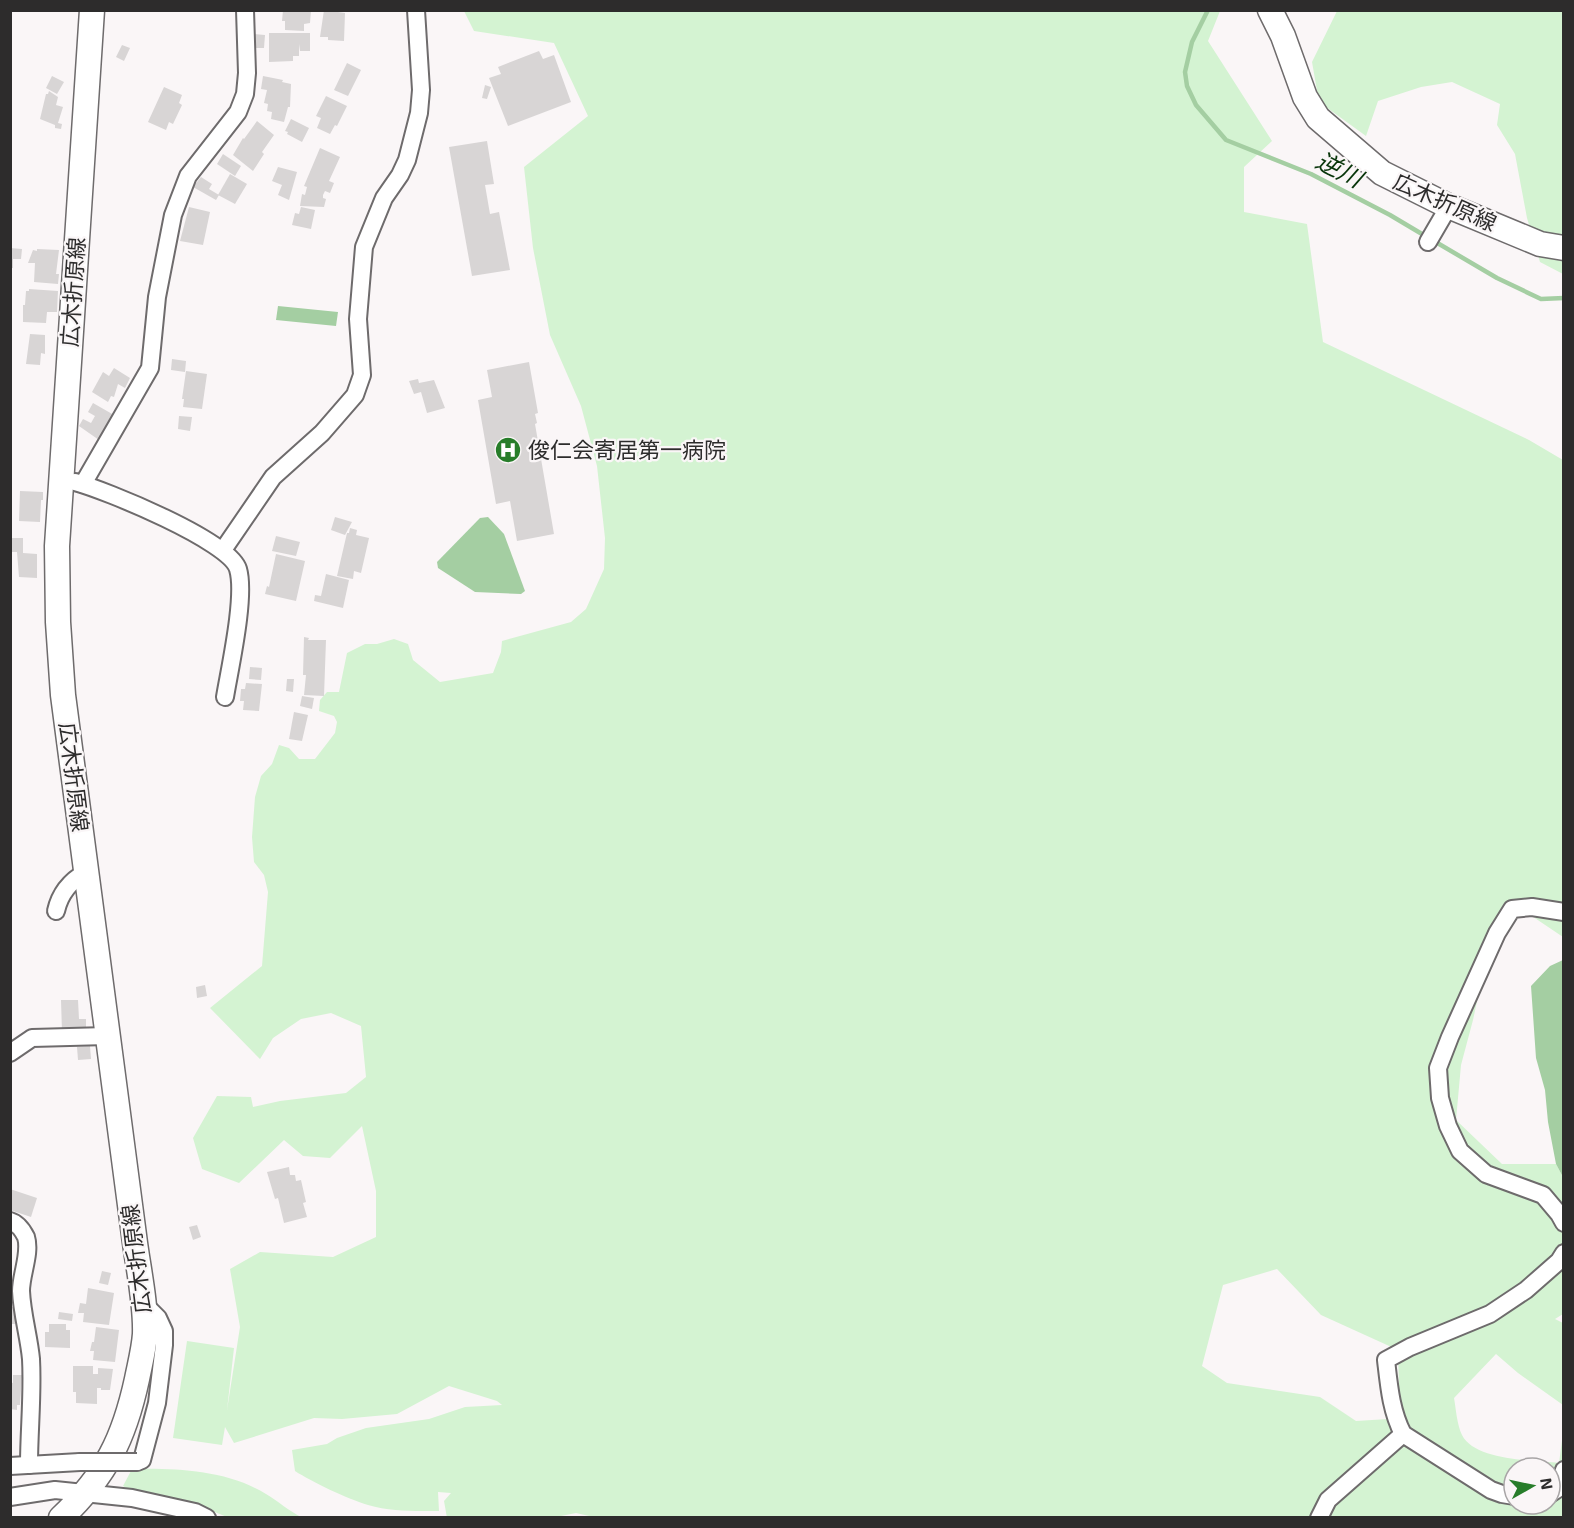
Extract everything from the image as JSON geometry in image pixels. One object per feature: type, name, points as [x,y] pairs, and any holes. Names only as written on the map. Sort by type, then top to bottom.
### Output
[{"type":"main road","name":"広木折原線","points":[[61,1518],[86,1494],[112,1453],[130,1411],[145,1334],[63,695],[58,622],[57,546],[72,481],[92,10]]},
{"type":"main road","name":"広木折原線","points":[[1270,10],[1283,36],[1305,97],[1318,118],[1382,173],[1449,206],[1540,244],[1563,248]]},
{"type":"street","points":[[225,697],[240,595],[238,566],[223,550],[175,523],[72,481],[150,368],[157,297],[173,215],[183,186],[188,176],[238,112],[245,94],[247,73],[245,10]]},
{"type":"street","points":[[223,550],[273,477],[322,434],[355,395],[362,375],[358,319],[364,247],[384,198],[407,160],[419,113],[421,90],[416,10]]},
{"type":"street","points":[[1428,242],[1449,206]]},
{"type":"street","points":[[56,911],[59,899],[66,889],[86,872]]},
{"type":"street","points":[[1563,912],[1532,907],[1512,909],[1497,933],[1473,983],[1438,1068],[1440,1098],[1448,1126],[1460,1151],[1486,1174],[1542,1195],[1559,1214],[1563,1223]]},
{"type":"street","points":[[10,1053],[32,1038],[107,1036]]},
{"type":"street","points":[[10,1221],[15,1222],[25,1235],[28,1249],[21,1291],[31,1359],[28,1465]]},
{"type":"street","points":[[1502,1494],[1491,1490],[1403,1434],[1397,1423],[1391,1400],[1386,1360],[1410,1347],[1490,1314],[1526,1290],[1559,1261],[1563,1252]]},
{"type":"street","points":[[10,1466],[142,1460],[157,1403],[164,1345],[164,1331],[158,1318],[149,1309],[143,1310]]},
{"type":"street","points":[[1319,1518],[1328,1500],[1403,1434]]},
{"type":"street","points":[[10,1497],[55,1490],[132,1498],[195,1512],[207,1518]]},
{"type":"shaded area","points":[[464,11],[1220,11],[1208,41],[1272,141],[1244,167],[1244,212],[1307,224],[1323,342],[1529,440],[1563,460],[1563,937],[1520,908],[1494,922],[1461,1065],[1456,1120],[1502,1164],[1556,1164],[1563,1177],[1563,1314],[1555,1319],[1563,1323],[1563,1405],[1496,1354],[1454,1398],[1462,1435],[1469,1444],[1479,1450],[1502,1457],[1502,1516],[1562,1516],[1562,1456],[1560,1456],[1563,1433],[1563,1517],[598,1518],[576,1513],[551,1518],[447,1518],[444,1501],[451,1493],[438,1492],[439,1511],[386,1509],[351,1499],[295,1471],[292,1450],[327,1444],[366,1428],[429,1419],[465,1407],[502,1405],[497,1401],[449,1386],[397,1414],[342,1419],[314,1418],[234,1443],[225,1427],[222,1445],[173,1438],[187,1341],[234,1348],[227,1410],[240,1327],[230,1269],[260,1252],[333,1257],[376,1237],[376,1191],[362,1126],[330,1158],[303,1156],[284,1140],[239,1183],[202,1169],[193,1138],[217,1096],[251,1097],[253,1107],[280,1101],[346,1093],[366,1077],[361,1026],[331,1013],[301,1019],[273,1038],[260,1059],[210,1008],[262,966],[268,892],[264,875],[254,862],[252,837],[255,797],[261,776],[272,764],[279,745],[289,748],[299,759],[315,759],[335,733],[337,722],[334,716],[319,711],[320,700],[327,692],[339,692],[347,653],[365,644],[377,644],[394,639],[408,644],[413,660],[440,682],[493,673],[501,652],[502,641],[571,622],[586,609],[604,569],[605,538],[597,466],[581,406],[550,335],[533,248],[524,167],[588,116],[554,43],[474,31]],"holes":[[[1277,1269],[1321,1315],[1398,1350],[1399,1388],[1388,1419],[1356,1421],[1320,1397],[1227,1383],[1202,1366],[1223,1285]]]},
{"type":"shaded area","points":[[1337,11],[1563,11],[1563,274],[1540,262],[1527,218],[1515,154],[1497,125],[1500,104],[1452,82],[1421,87],[1378,101],[1366,136],[1319,102],[1312,62]]},
{"type":"shaded area","points":[[278,306],[338,312],[336,326],[276,320]]},
{"type":"shaded area","points":[[488,517],[504,534],[525,591],[521,594],[475,592],[438,568],[437,562],[480,518]]},
{"type":"shaded area","points":[[1563,960],[1563,1177],[1556,1164],[1545,1090],[1536,1058],[1531,986],[1550,966]]},
{"type":"shaded area","points":[[132,1469],[183,1470],[218,1475],[251,1486],[301,1517],[227,1517],[195,1504],[135,1493],[123,1486]]},
{"type":"building","points":[[283,10],[311,10],[310,23],[304,24],[304,31],[285,30],[285,21],[282,21]]},
{"type":"building","points":[[324,10],[345,13],[344,41],[320,37]]},
{"type":"building","points":[[269,33],[310,33],[310,51],[300,51],[299,44],[299,56],[293,56],[293,61],[269,62]]},
{"type":"building","points":[[254,34],[265,35],[264,48],[254,48]]},
{"type":"building","points":[[122,45],[130,48],[124,61],[116,57]]},
{"type":"building","points":[[539,51],[543,59],[554,55],[571,102],[508,126],[489,78],[501,74],[498,67]]},
{"type":"building","points":[[347,63],[361,70],[348,96],[334,90]]},
{"type":"building","points":[[52,76],[64,82],[57,94],[46,88]]},
{"type":"building","points":[[263,76],[291,84],[290,107],[288,107],[284,122],[271,119],[272,112],[267,111],[268,104],[264,103],[267,90],[261,89]]},
{"type":"building","points":[[485,85],[491,87],[487,99],[482,98]]},
{"type":"building","points":[[164,87],[182,95],[179,103],[182,105],[173,124],[169,122],[166,130],[148,122]]},
{"type":"building","points":[[49,91],[58,97],[56,105],[63,107],[58,123],[62,124],[61,129],[40,119],[46,94]]},
{"type":"building","points":[[326,96],[347,106],[337,126],[335,125],[330,134],[317,128],[321,118],[316,116]]},
{"type":"building","points":[[291,119],[309,128],[302,142],[285,131]]},
{"type":"building","points":[[257,121],[274,135],[253,171],[233,155]]},
{"type":"building","points":[[487,141],[494,184],[485,185],[490,214],[499,212],[510,270],[472,276],[449,147]]},
{"type":"building","points":[[320,148],[340,157],[329,181],[334,183],[330,193],[325,191],[323,195],[326,199],[324,207],[300,206],[302,194],[305,195],[307,187],[304,186]]},
{"type":"building","points":[[223,154],[241,166],[235,176],[217,164]]},
{"type":"building","points":[[278,167],[297,172],[289,200],[278,195],[282,185],[272,181]]},
{"type":"building","points":[[230,174],[247,184],[235,204],[218,195]]},
{"type":"building","points":[[201,177],[212,184],[209,189],[219,195],[216,200],[193,187]]},
{"type":"building","points":[[189,207],[210,212],[203,245],[180,241]]},
{"type":"building","points":[[301,207],[315,210],[311,229],[292,225],[295,213],[299,214]]},
{"type":"building","points":[[10,248],[22,249],[21,259],[13,259],[13,268],[10,268]]},
{"type":"building","points":[[37,249],[59,250],[56,274],[59,274],[58,284],[34,282],[35,263],[28,263],[33,250],[37,251]]},
{"type":"building","points":[[29,289],[58,291],[57,312],[47,312],[46,323],[23,322],[23,305],[25,305],[26,291]]},
{"type":"building","points":[[30,334],[45,335],[45,354],[41,353],[40,365],[26,364]]},
{"type":"building","points":[[172,359],[186,361],[185,372],[171,370]]},
{"type":"building","points":[[529,362],[538,413],[535,414],[537,423],[535,424],[554,534],[517,541],[510,501],[496,504],[478,400],[492,397],[487,370]]},
{"type":"building","points":[[114,368],[130,378],[125,388],[118,384],[114,397],[111,396],[108,402],[92,392],[103,372],[109,376]]},
{"type":"building","points":[[186,371],[207,374],[202,409],[183,407]]},
{"type":"building","points":[[418,379],[419,383],[434,380],[445,408],[427,413],[421,392],[414,394],[409,381]]},
{"type":"building","points":[[93,403],[114,415],[99,440],[79,426],[83,419],[91,423],[95,416],[88,412]]},
{"type":"building","points":[[179,416],[192,417],[190,431],[178,429]]},
{"type":"building","points":[[20,491],[43,492],[40,522],[19,521]]},
{"type":"building","points":[[335,517],[352,522],[345,535],[331,530]]},
{"type":"building","points":[[350,528],[357,530],[356,535],[369,538],[361,573],[354,571],[353,579],[337,576]]},
{"type":"building","points":[[276,536],[300,542],[296,556],[272,551]]},
{"type":"building","points":[[10,538],[23,538],[23,553],[37,554],[37,578],[19,577],[17,552],[10,552]]},
{"type":"building","points":[[276,554],[305,561],[296,601],[265,594],[267,586],[269,587]]},
{"type":"building","points":[[326,574],[349,580],[343,608],[314,601],[315,595],[321,596]]},
{"type":"building","points":[[304,637],[309,638],[308,640],[326,640],[324,696],[304,695],[306,675],[303,675]]},
{"type":"building","points":[[250,667],[262,668],[261,680],[249,679]]},
{"type":"building","points":[[287,679],[294,679],[293,692],[286,691]]},
{"type":"building","points":[[246,683],[262,684],[259,711],[243,710],[244,701],[240,701],[241,689],[245,689]]},
{"type":"building","points":[[302,696],[314,698],[312,709],[300,706]]},
{"type":"building","points":[[294,712],[308,715],[302,741],[289,739]]},
{"type":"building","points":[[205,985],[207,996],[197,998],[196,987]]},
{"type":"building","points":[[61,1000],[78,1000],[79,1019],[86,1019],[86,1031],[62,1032]]},
{"type":"building","points":[[90,1046],[91,1059],[78,1060],[77,1047]]},
{"type":"building","points":[[289,1167],[290,1175],[295,1175],[296,1181],[301,1180],[307,1217],[284,1223],[278,1198],[275,1199],[267,1172]]},
{"type":"building","points":[[10,1189],[37,1198],[31,1217],[10,1210]]},
{"type":"building","points":[[197,1225],[201,1237],[193,1240],[189,1227]]},
{"type":"building","points":[[102,1271],[111,1273],[108,1285],[99,1283]]},
{"type":"building","points":[[88,1288],[114,1293],[109,1325],[83,1322],[84,1313],[78,1313],[80,1303],[86,1304]]},
{"type":"building","points":[[10,1307],[15,1307],[15,1324],[10,1324]]},
{"type":"building","points":[[59,1312],[73,1314],[72,1321],[58,1319]]},
{"type":"building","points":[[49,1324],[66,1324],[66,1330],[70,1330],[70,1348],[45,1347],[45,1332],[49,1332]]},
{"type":"building","points":[[96,1327],[119,1330],[115,1362],[93,1360],[94,1351],[90,1351]]},
{"type":"building","points":[[73,1366],[93,1366],[93,1374],[98,1374],[98,1368],[113,1369],[110,1390],[97,1388],[97,1404],[76,1403],[76,1392],[73,1392]]},
{"type":"building","points":[[13,1375],[22,1375],[20,1405],[17,1405],[17,1410],[10,1409],[10,1382],[13,1383]]},
{"type":"waterway","name":"逆川","points":[[1208,10],[1192,42],[1185,72],[1187,86],[1196,105],[1226,140],[1311,174],[1427,237]]},
{"type":"waterway","name":"逆川","points":[[1434,241],[1497,278],[1541,299],[1564,298]]},
{"type":"place","name":"俊仁会寄居第一病院","points":[[508,450]]}]
